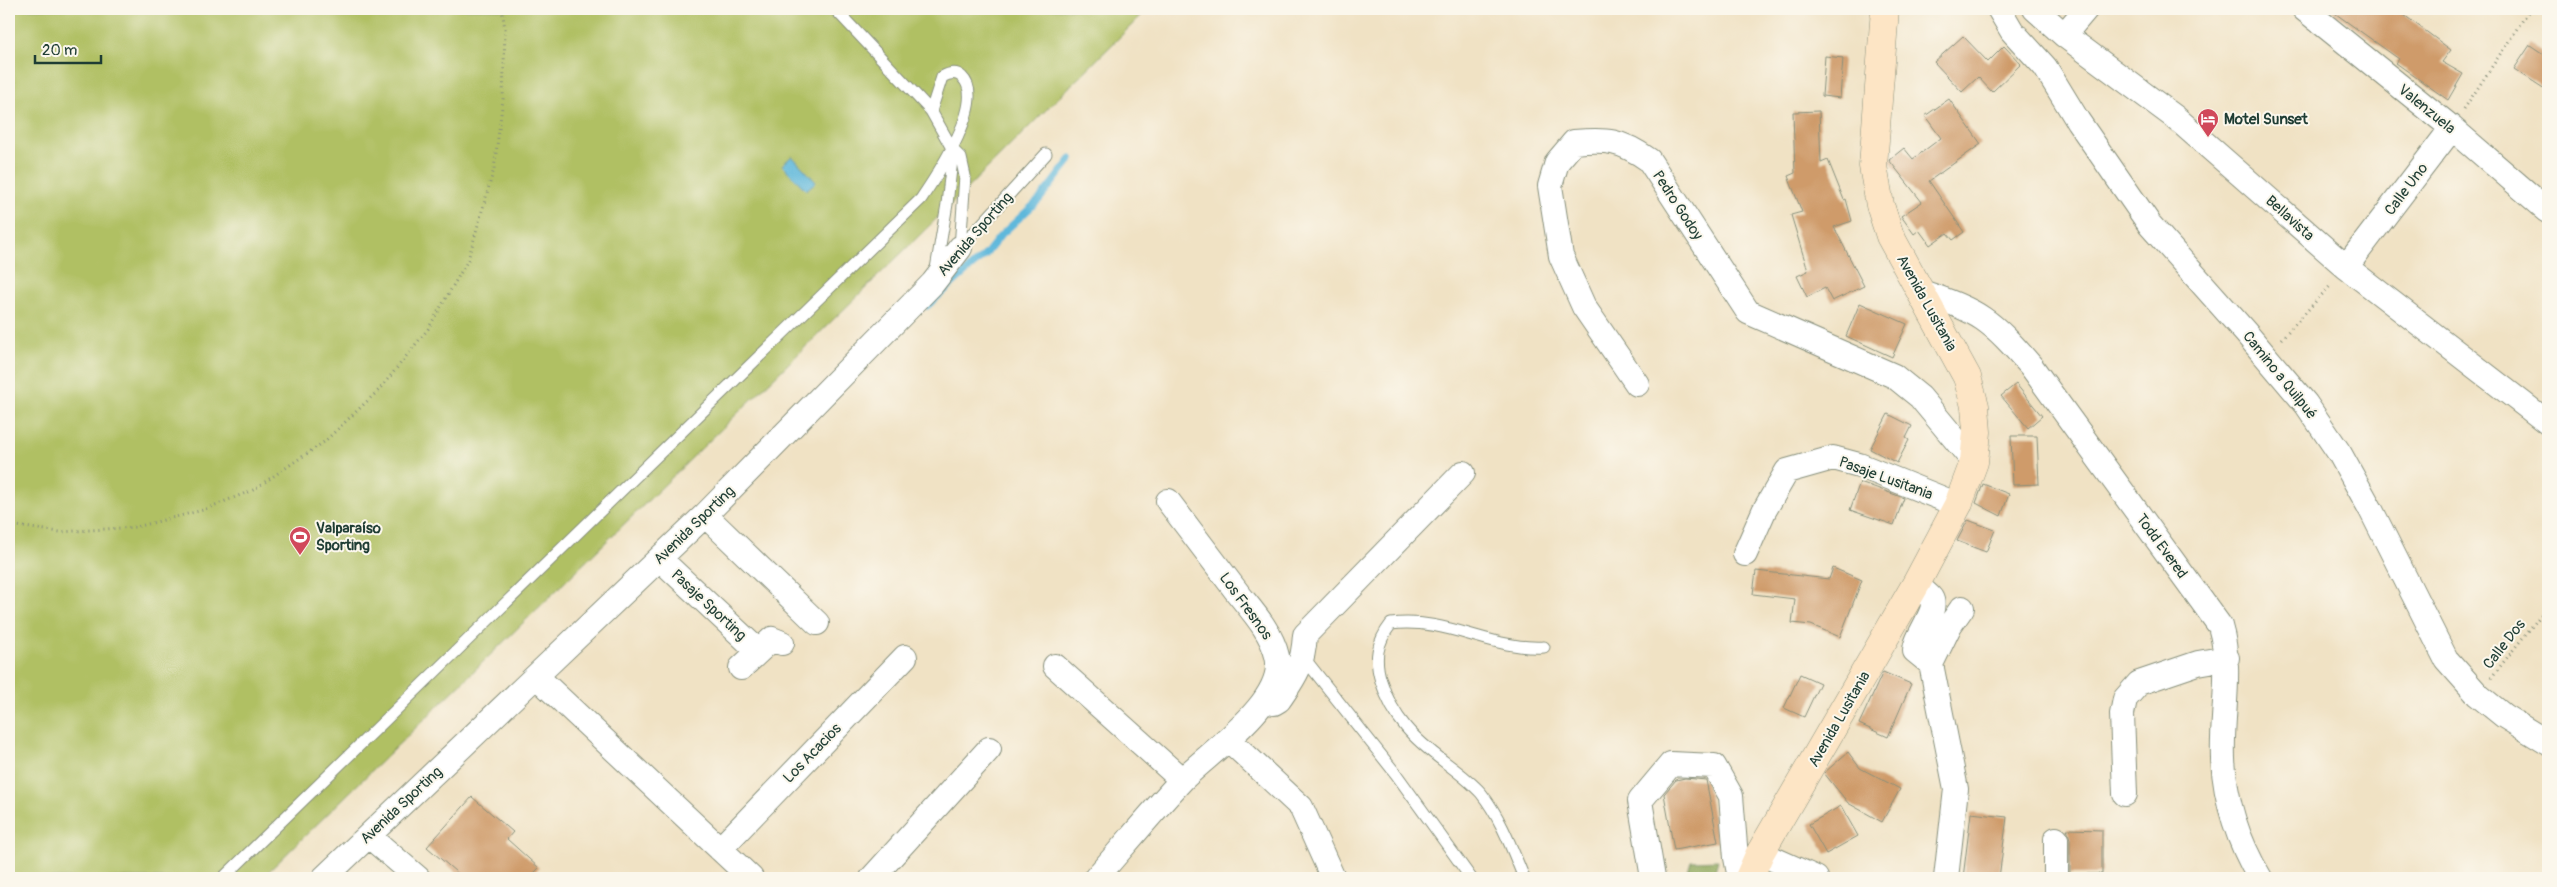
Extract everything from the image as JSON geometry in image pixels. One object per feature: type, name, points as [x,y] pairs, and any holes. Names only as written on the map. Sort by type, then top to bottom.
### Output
[{"type":"street","name":"Avenida Lusitania","points":[[1749,878],[1760,853],[1916,584],[1958,505],[1974,462],[1977,432],[1975,406],[1967,377],[1890,236],[1880,204],[1873,166],[1885,9]]},
{"type":"street","name":"Camino a Quilpué","points":[[1999,9],[2012,31],[2045,66],[2078,121],[2150,225],[2306,404],[2340,454],[2371,510],[2446,658],[2478,695],[2504,716],[2548,743]]},
{"type":"street","name":"Bellavista","points":[[2035,9],[2064,35],[2176,118],[2346,268],[2548,424]]},
{"type":"street","points":[[2064,35],[2086,9]]},
{"type":"street","name":"Valenzuela","points":[[2304,9],[2452,128],[2548,211]]},
{"type":"street","name":"Calle Uno","points":[[2346,268],[2452,128]]},
{"type":"street","name":"Pedro Godoy","points":[[1637,384],[1584,307],[1561,256],[1550,186],[1557,162],[1574,142],[1604,139],[1630,146],[1649,160],[1748,312],[1894,376],[1920,398],[1974,462]]},
{"type":"street","name":"Avenida Sporting","points":[[324,878],[705,515],[933,283],[960,248]]},
{"type":"street","name":"Todd Evered","points":[[1921,292],[1955,303],[1979,314],[2002,331],[2032,366],[2220,626],[2226,658],[2223,759],[2228,798],[2236,827],[2260,878]]},
{"type":"street","name":"Pasaje Lusitania","points":[[1745,554],[1764,511],[1787,471],[1833,458],[1859,465],[1958,505]]},
{"type":"street","points":[[1246,723],[1279,700],[1304,658],[1305,635],[1463,473]]},
{"type":"street","name":"Los Fresnos","points":[[1096,878],[1182,780],[1230,740],[1246,723],[1275,682],[1278,658],[1267,632],[1168,501]]},
{"type":"street","points":[[705,515],[816,623]]},
{"type":"street","name":"Pasaje Sporting","points":[[660,559],[758,651]]},
{"type":"street","points":[[1916,584],[1931,599],[1933,604],[1931,613],[1917,641],[1915,651],[1931,664]]},
{"type":"street","points":[[1946,878],[1956,789],[1931,664],[1950,625],[1962,608]]},
{"type":"street","name":"Pasaje Sporting","points":[[741,668],[772,639],[782,643]]},
{"type":"street","name":"Los Acacios","points":[[720,849],[904,657]]},
{"type":"street","points":[[2125,794],[2122,714],[2126,699],[2139,683],[2198,663],[2226,658]]},
{"type":"street","points":[[1055,666],[1182,780]]},
{"type":"street","points":[[537,677],[751,878]]},
{"type":"street","points":[[1230,740],[1301,807],[1333,878]]},
{"type":"street","points":[[872,878],[988,749]]},
{"type":"street","points":[[1652,878],[1640,801],[1671,764],[1714,766],[1730,796],[1736,858],[1740,878]]},
{"type":"street","points":[[369,836],[418,878]]},
{"type":"street","points":[[2056,839],[2056,878]]},
{"type":"street","points":[[1760,853],[1816,878]]},
{"type":"lane","points":[[836,9],[931,111],[953,150],[961,158],[965,176],[960,248]]},
{"type":"lane","points":[[931,111],[942,78],[948,74],[957,73],[965,79],[968,93],[967,110],[953,150],[940,250],[933,283]]},
{"type":"lane","points":[[223,878],[921,199],[953,150]]},
{"type":"lane","name":"Avenida Sporting","points":[[960,248],[1046,154]]},
{"type":"lane","points":[[1524,878],[1501,824],[1480,793],[1402,725],[1386,696],[1378,672],[1376,652],[1381,636],[1391,624],[1410,622],[1434,624],[1524,648],[1544,647]]},
{"type":"lane","points":[[1304,658],[1396,774],[1471,878]]},
{"type":"path","points":[[9,525],[60,532],[136,527],[203,510],[253,490],[324,442],[380,389],[428,330],[468,260],[494,169],[503,99],[505,29],[502,9]]},
{"type":"path","points":[[2452,128],[2530,9]]},
{"type":"path","points":[[2265,356],[2346,268]]},
{"type":"path","name":"Calle Dos","points":[[2478,695],[2548,606]]},
{"type":"green space","name":"Valparaíso Sporting","points":[[9,9],[1148,9],[922,233],[262,878],[9,878]]},
{"type":"green space","points":[[1718,860],[1713,878],[1686,878],[1691,861]]},
{"type":"water","points":[[792,156],[816,182],[806,190],[782,165]]},
{"type":"building","points":[[2329,9],[2396,9],[2451,50],[2442,62],[2463,74],[2448,100],[2396,63],[2399,59]]},
{"type":"building","points":[[1963,36],[1988,62],[2004,46],[2021,64],[1992,92],[1978,77],[1962,92],[1934,62]]},
{"type":"building","points":[[2530,45],[2548,57],[2548,91],[2514,69]]},
{"type":"building","points":[[1825,56],[1843,58],[1840,98],[1822,96]]},
{"type":"building","points":[[1949,99],[1981,144],[1929,181],[1964,232],[1953,240],[1947,233],[1930,245],[1919,230],[1914,234],[1901,216],[1922,202],[1889,160],[1904,148],[1913,159],[1941,138],[1925,116]]},
{"type":"building","points":[[1819,111],[1821,163],[1828,160],[1844,200],[1846,199],[1852,221],[1834,227],[1864,286],[1832,301],[1825,288],[1807,297],[1797,276],[1808,271],[1791,215],[1802,212],[1788,176],[1795,173],[1793,112]]},
{"type":"building","points":[[1860,303],[1907,324],[1892,357],[1846,336]]},
{"type":"building","points":[[2016,384],[2042,416],[2028,428],[2001,396]]},
{"type":"building","points":[[1888,414],[1912,426],[1906,438],[1909,440],[1897,463],[1870,449]]},
{"type":"building","points":[[2011,436],[2037,436],[2039,484],[2013,485]]},
{"type":"building","points":[[1860,482],[1904,498],[1894,525],[1850,510]]},
{"type":"building","points":[[1983,484],[2009,494],[2001,516],[1976,503]]},
{"type":"building","points":[[1968,520],[1995,530],[1986,552],[1957,541]]},
{"type":"building","points":[[1833,568],[1862,580],[1840,637],[1811,625],[1792,623],[1795,599],[1753,594],[1756,571],[1829,579]]},
{"type":"building","points":[[1883,672],[1911,684],[1888,737],[1859,724]]},
{"type":"building","points":[[1800,674],[1820,683],[1804,717],[1784,708]]},
{"type":"building","points":[[1848,752],[1860,768],[1900,789],[1882,822],[1848,803],[1824,773]]},
{"type":"building","points":[[1685,778],[1706,780],[1718,842],[1674,850],[1664,794],[1676,780]]},
{"type":"building","points":[[472,797],[513,832],[507,839],[539,868],[529,878],[463,878],[427,847]]},
{"type":"building","points":[[1841,806],[1858,836],[1826,854],[1809,824]]},
{"type":"building","points":[[1971,813],[2007,817],[1999,878],[1963,878]]},
{"type":"building","points":[[2067,829],[2102,830],[2102,874],[2070,874],[2070,839]]},
{"type":"waterway","points":[[927,306],[986,254],[1001,235],[1039,200],[1071,159]]},
{"type":"place","name":"Motel Sunset","points":[[2208,138]]},
{"type":"place","name":"Valparaíso Sporting","points":[[300,556]]}]
